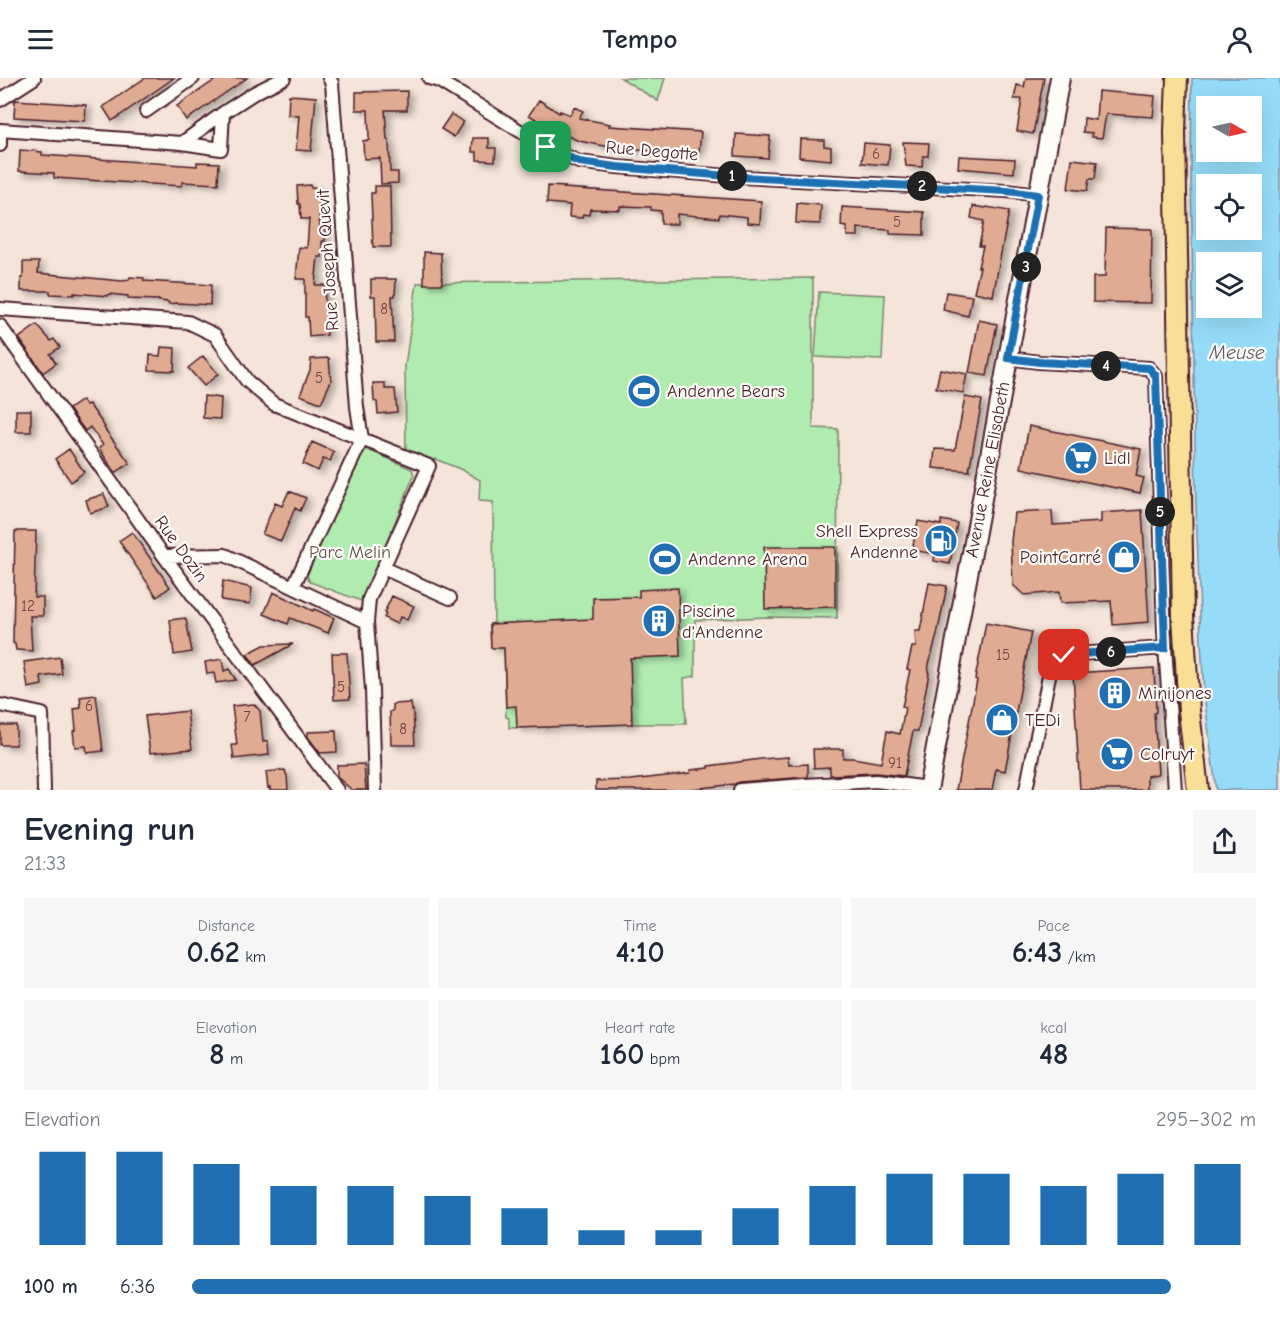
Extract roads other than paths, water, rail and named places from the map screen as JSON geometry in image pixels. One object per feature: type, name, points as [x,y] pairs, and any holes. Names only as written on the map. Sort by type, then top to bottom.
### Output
[{"type":"main road","name":"Avenue Reine Elisabeth","points":[[928,789],[1060,78]]},
{"type":"main road","points":[[1177,78],[1175,132],[1183,616],[1189,711],[1198,790]]},
{"type":"street","points":[[0,100],[34,78]]},
{"type":"street","points":[[146,111],[193,78]]},
{"type":"street","points":[[182,143],[254,93],[284,78]]},
{"type":"street","name":"Rue Joseph Quevit","points":[[329,78],[332,83],[357,407],[362,439]]},
{"type":"street","name":"Rue Degotte","points":[[429,78],[439,81],[546,147],[579,162],[741,177],[1007,191],[1038,195]]},
{"type":"street","points":[[0,145],[0,130],[182,143],[221,148],[223,113]]},
{"type":"street","points":[[0,309],[188,322],[215,335],[247,381],[274,404],[429,466],[369,599],[367,622],[375,790]]},
{"type":"street","name":"Rue Dozin","points":[[0,326],[164,556],[337,790]]},
{"type":"street","points":[[1008,358],[1149,368],[1156,376],[1165,648],[1175,790]]},
{"type":"street","points":[[293,587],[362,439]]},
{"type":"street","points":[[164,556],[225,555],[367,622]]},
{"type":"street","points":[[383,568],[450,598]]},
{"type":"street","points":[[1026,790],[1050,671],[1064,655],[1165,648]]},
{"type":"street","points":[[0,705],[42,714],[44,790]]},
{"type":"street","points":[[740,790],[876,781],[928,789]]},
{"type":"water","name":"Meuse","points":[[1192,78],[1280,78],[1280,790],[1216,790],[1204,694],[1196,507],[1191,169]]},
{"type":"place","name":"Andenne Bears","points":[[644,391]]},
{"type":"place","name":"Lidl","points":[[1081,458]]},
{"type":"place","name":"Shell Express Andenne","points":[[941,541]]},
{"type":"place","name":"PointCarré","points":[[1124,557]]},
{"type":"place","name":"Andenne Arena","points":[[665,559]]},
{"type":"place","name":"Piscine d'Andenne","points":[[659,621]]},
{"type":"place","name":"Minijones","points":[[1115,693]]},
{"type":"place","name":"TEDi","points":[[1002,720]]},
{"type":"place","name":"Colruyt","points":[[1117,754]]},
{"type":"park label","name":"Parc Melin","points":[[350,552]]}]
